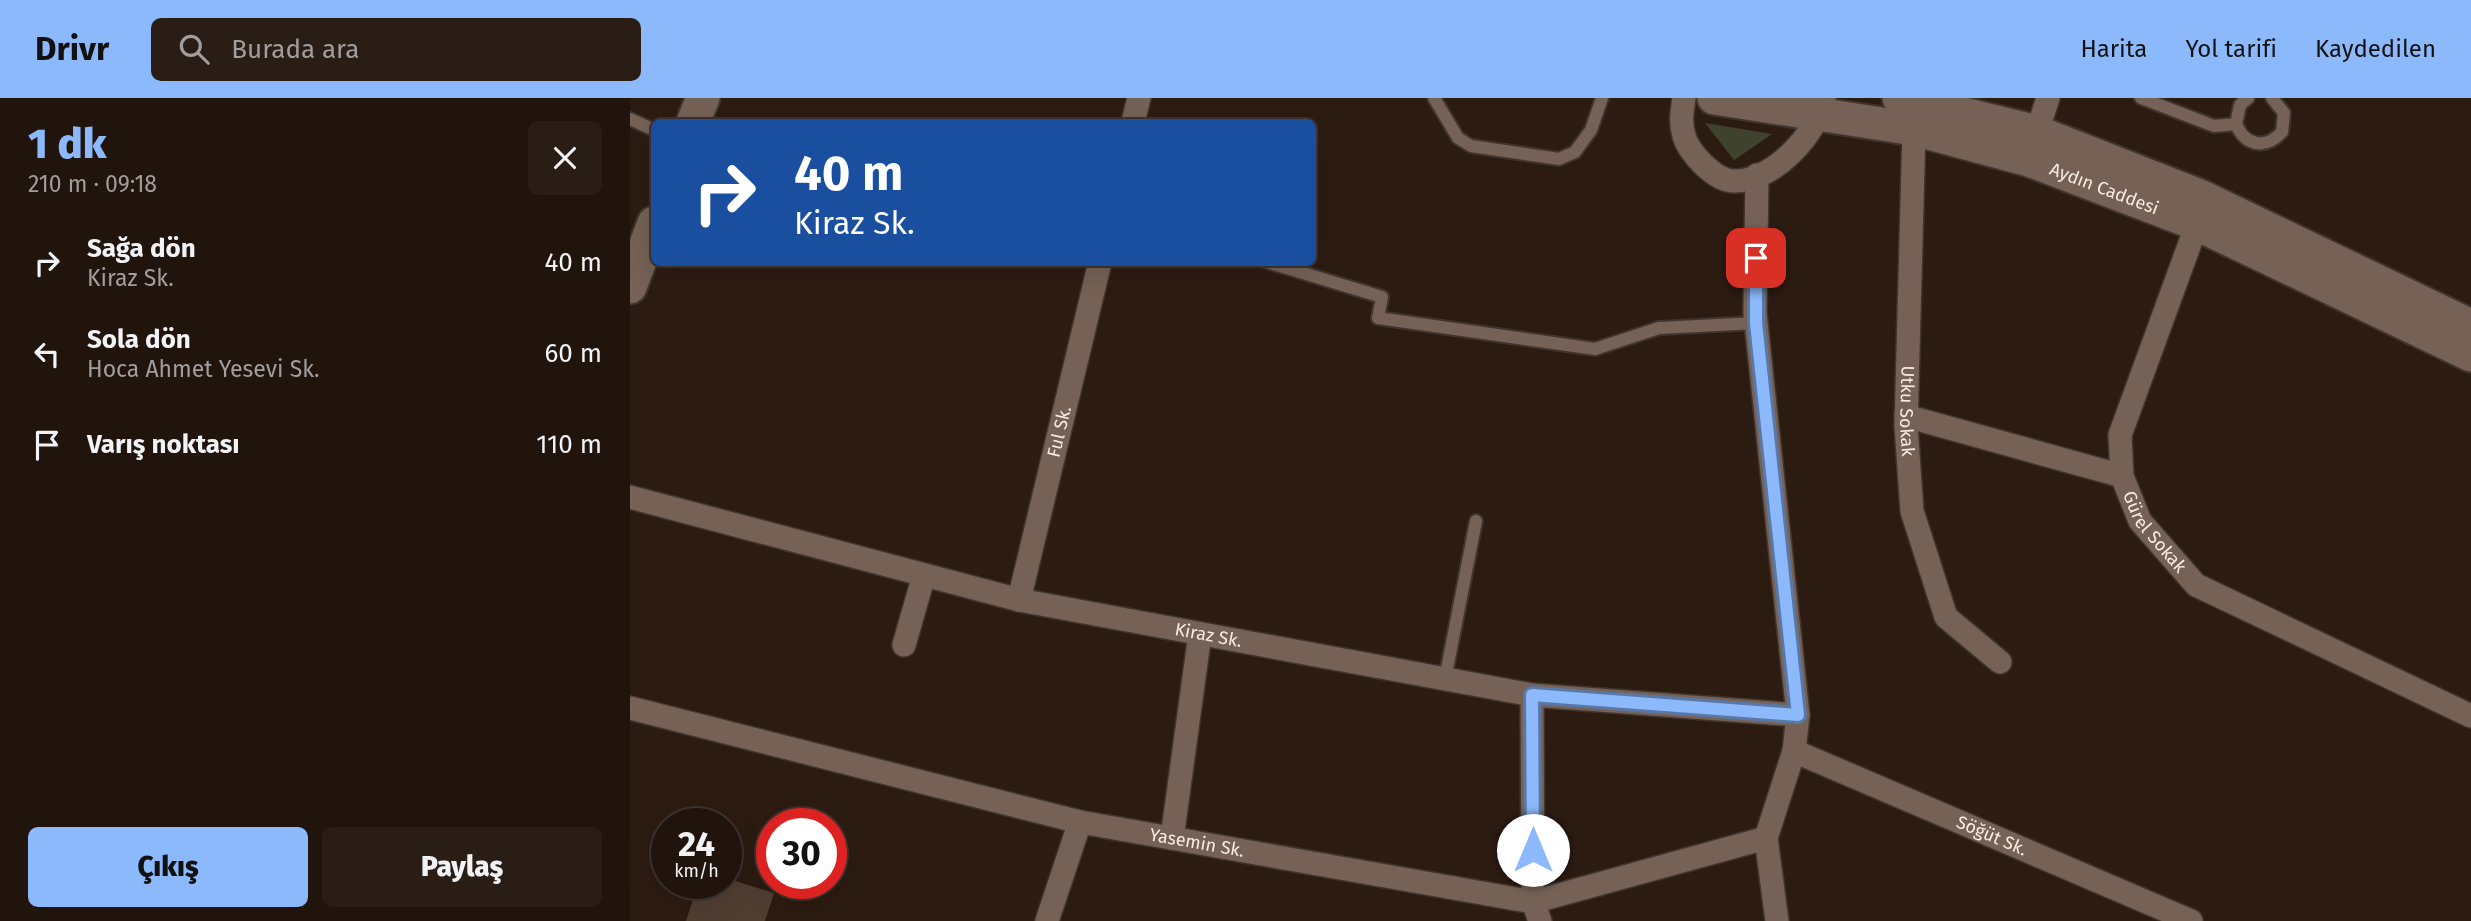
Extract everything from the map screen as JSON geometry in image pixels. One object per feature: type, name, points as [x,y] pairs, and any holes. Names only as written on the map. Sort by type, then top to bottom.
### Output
[{"type":"main road","points":[[694,119],[703,98]]},
{"type":"main road","name":"Aydın Caddesi","points":[[1714,98],[1823,106],[1913,107],[2037,132],[2200,196],[2471,326]]},
{"type":"main road","name":"Aydın Caddesi","points":[[1913,107],[2029,160],[2197,224],[2471,355]]},
{"type":"main road","points":[[630,287],[651,231]]},
{"type":"street","points":[[1134,119],[1139,98]]},
{"type":"street","points":[[1684,98],[1681,122],[1684,138],[1697,157],[1715,174],[1733,181],[1757,175],[1797,148],[1823,106]]},
{"type":"street","points":[[2037,132],[2049,98]]},
{"type":"street","name":"Utku Sokak","points":[[1913,107],[1906,416],[1912,511],[1946,617],[2000,662]]},
{"type":"street","points":[[1757,175],[1756,323],[1798,715],[1794,751],[1766,838],[1777,921]]},
{"type":"street","name":"Gürel Sokak","points":[[2197,224],[2120,435],[2122,476],[2140,521],[2196,585],[2471,716]]},
{"type":"street","name":"Ful Sk.","points":[[1018,600],[1099,266]]},
{"type":"street","points":[[1906,416],[2122,476]]},
{"type":"street","name":"Kiraz Sk.","points":[[630,497],[1018,600],[1200,634],[1532,695],[1798,715]]},
{"type":"street","points":[[904,645],[924,575]]},
{"type":"street","points":[[1172,838],[1200,634]]},
{"type":"street","points":[[1532,695],[1536,912]]},
{"type":"street","name":"Yasemin Sk.","points":[[630,708],[1080,822],[1172,838],[1536,912],[1766,838]]},
{"type":"street","name":"Söğüt Sk.","points":[[1794,751],[2191,921]]},
{"type":"street","points":[[1047,921],[1080,822]]},
{"type":"lane","points":[[1434,98],[1458,138],[1471,146],[1559,159],[1575,152],[1591,130],[1602,98]]},
{"type":"lane","points":[[2141,98],[2214,126],[2236,124]]},
{"type":"lane","points":[[2248,98],[2240,105],[2236,124],[2246,140],[2256,144],[2275,139],[2282,132],[2284,113],[2272,98]]},
{"type":"lane","points":[[630,119],[651,129]]},
{"type":"lane","points":[[1281,266],[1382,297],[1378,318],[1595,349],[1659,328],[1756,323]]},
{"type":"lane","points":[[1445,679],[1476,522]]},
{"type":"green space","points":[[1705,123],[1772,134],[1734,160]]},
{"type":"building","points":[[742,883],[756,887],[756,899],[772,899],[765,921],[686,921],[693,899],[742,899]]},
{"type":"route","points":[[1533,850],[1532,695],[1798,715],[1755,313],[1756,258]]}]
